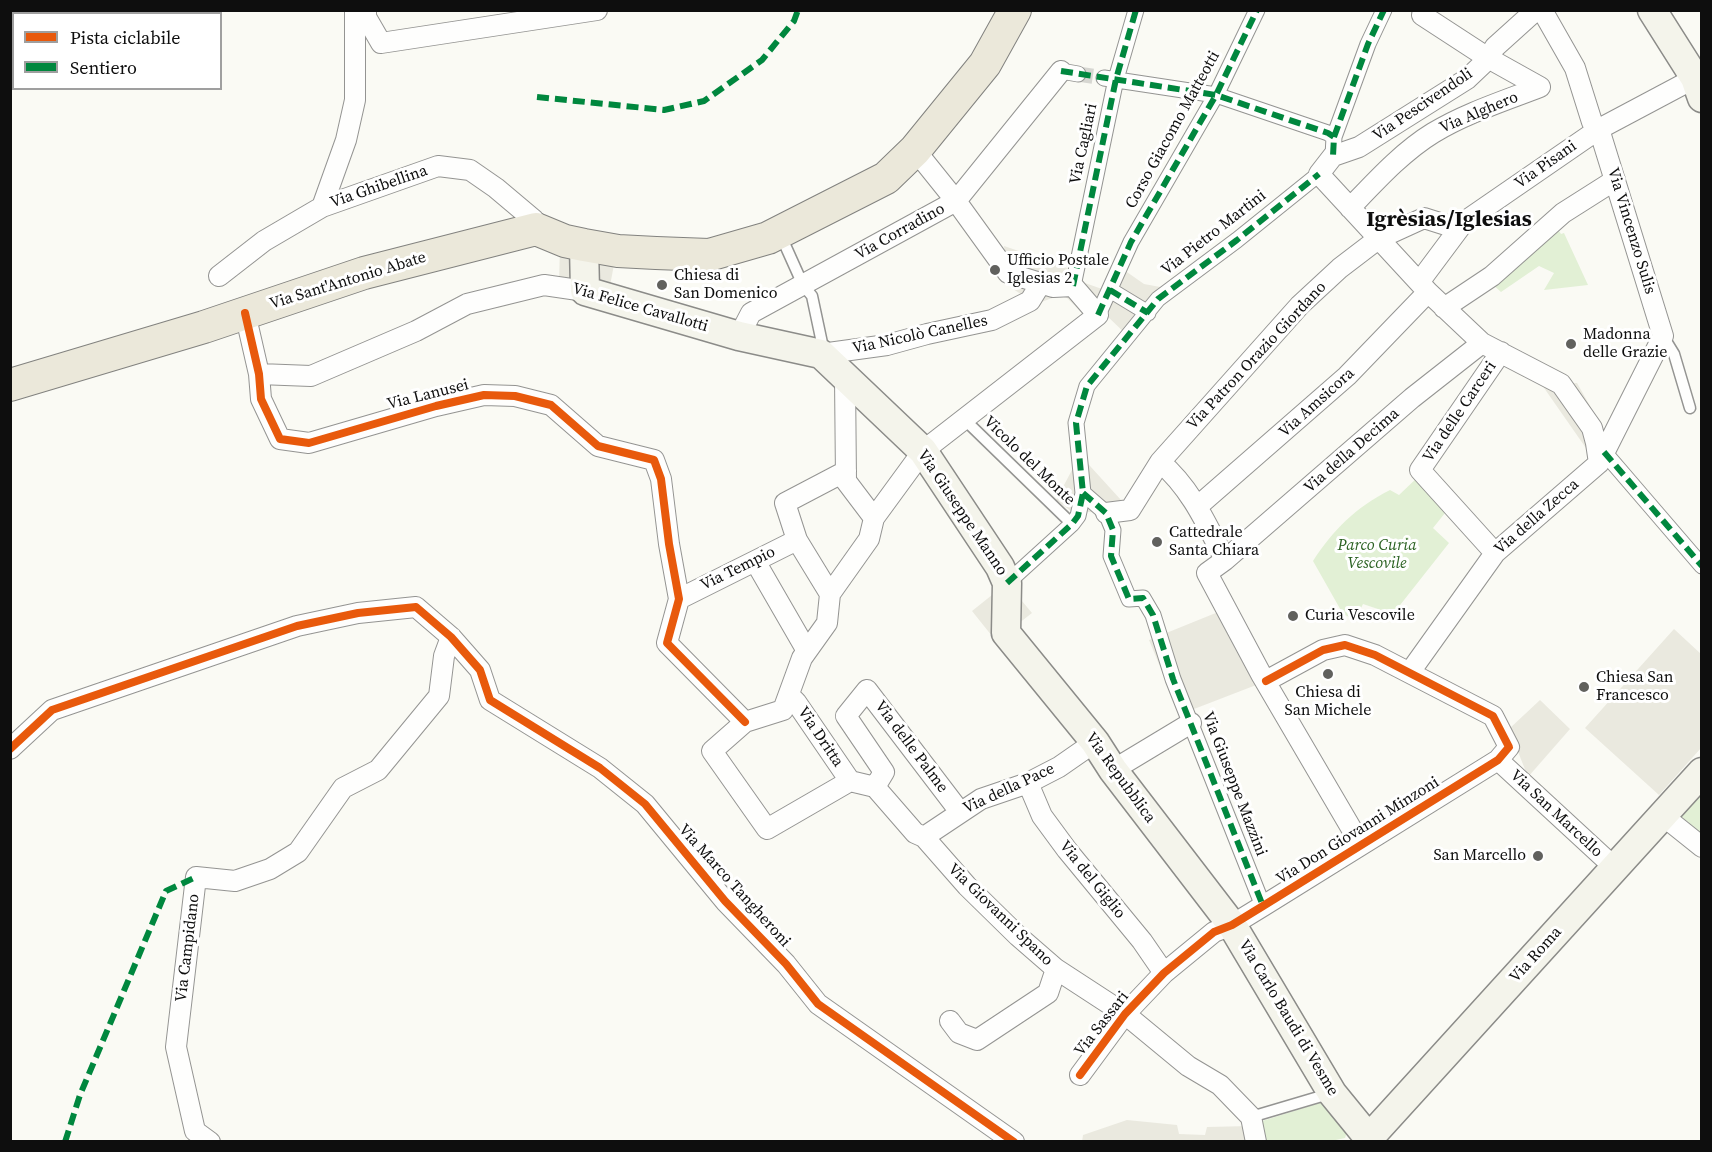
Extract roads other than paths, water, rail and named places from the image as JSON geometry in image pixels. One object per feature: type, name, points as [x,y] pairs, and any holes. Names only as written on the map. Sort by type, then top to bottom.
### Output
[{"type":"main road","points":[[536,229],[565,241],[618,251],[709,255],[779,233],[886,178],[915,150],[985,64],[1016,10]]},
{"type":"main road","points":[[1652,10],[1699,83]]},
{"type":"main road","name":"Via Sant'Antonio Abate","points":[[10,385],[245,313],[364,273],[536,229]]},
{"type":"main road","points":[[584,245],[585,291]]},
{"type":"main road","name":"Via Felice Cavallotti","points":[[585,291],[739,336],[821,354]]},
{"type":"main road","name":"Via Giuseppe Manno","points":[[821,354],[922,451],[1000,567],[1007,583]]},
{"type":"main road","name":"Via Repubblica","points":[[1007,583],[1006,633],[1095,742],[1113,770],[1232,925]]},
{"type":"main road","name":"Via Roma","points":[[1365,1140],[1701,772]]},
{"type":"main road","name":"Via Carlo Baudi di Vesme","points":[[1232,925],[1332,1093],[1365,1140]]},
{"type":"street","points":[[322,207],[346,140],[355,100],[355,10]]},
{"type":"street","points":[[366,10],[366,17],[381,43],[597,10]]},
{"type":"street","name":"Via Cagliari","points":[[1073,286],[1110,79],[1136,10]]},
{"type":"street","name":"Corso Giacomo Matteotti","points":[[1098,315],[1131,242],[1216,94],[1257,10]]},
{"type":"street","points":[[1384,10],[1368,44],[1333,134],[1333,156],[1321,177],[1444,308],[1482,343],[1561,384],[1592,428],[1601,458],[1701,566]]},
{"type":"street","name":"Via Pescivendoli","points":[[1333,156],[1359,147],[1467,79],[1488,58],[1495,47],[1536,10]]},
{"type":"street","name":"Via Vincenzo Sulis","points":[[1542,10],[1575,68],[1592,122],[1599,129],[1664,336]]},
{"type":"street","points":[[1422,15],[1488,58]]},
{"type":"street","name":"Via Alghero","points":[[1350,208],[1395,164],[1430,135],[1452,122],[1540,87],[1488,58]]},
{"type":"street","name":"Via Corradino","points":[[739,336],[751,313],[956,201],[1069,73]]},
{"type":"street","points":[[1110,79],[1216,94],[1333,134]]},
{"type":"street","name":"Via Pisani","points":[[1424,287],[1464,222],[1599,129],[1699,83]]},
{"type":"street","points":[[875,787],[850,781],[767,830],[712,751],[745,722],[783,710],[802,658],[827,623],[830,594],[870,539],[874,518],[922,451],[1098,315],[1073,286],[1053,286],[1008,273],[956,201],[915,150]]},
{"type":"street","name":"Via Ghibellina","points":[[219,276],[264,242],[322,207],[438,166],[470,170],[496,188],[534,220],[536,229]]},
{"type":"street","name":"Via Pietro Martini","points":[[1075,520],[1083,493],[1076,423],[1087,386],[1158,299],[1237,240],[1291,195],[1321,177]]},
{"type":"street","points":[[1444,308],[1492,276],[1563,213],[1615,180]]},
{"type":"street","name":"Via Patron Orazio Giordano","points":[[1106,513],[1130,510],[1160,462],[1300,305],[1340,268],[1378,239],[1424,218],[1446,225],[1464,222]]},
{"type":"street","name":"Via Nicolò Canelles","points":[[821,354],[887,345],[992,320],[1030,301],[1041,283]]},
{"type":"street","name":"Via Felice Cavallotti","points":[[259,374],[311,376],[416,331],[467,304],[544,285],[585,291]]},
{"type":"street","name":"Via Amsicora","points":[[1198,506],[1347,376],[1424,287]]},
{"type":"street","points":[[1110,290],[1148,313]]},
{"type":"street","name":"Via Lanusei","points":[[245,313],[259,374],[261,399],[280,439],[309,443],[436,406],[484,395],[515,396],[551,405],[598,446],[654,460],[662,479],[669,543],[679,598],[667,643],[745,722]]},
{"type":"street","points":[[1601,458],[1625,416],[1664,336]]},
{"type":"street","name":"Via della Decima","points":[[1264,679],[1207,573],[1412,398],[1482,343]]},
{"type":"street","name":"Via delle Carceri","points":[[1495,553],[1420,470],[1501,352]]},
{"type":"street","points":[[854,386],[846,481],[874,518]]},
{"type":"street","name":"Via della Zecca","points":[[1410,672],[1495,553],[1601,458]]},
{"type":"street","points":[[1160,462],[1173,473],[1198,506],[1225,560]]},
{"type":"street","points":[[830,594],[797,540],[785,503],[846,471]]},
{"type":"street","points":[[1083,493],[1106,513]]},
{"type":"street","name":"Via Giuseppe Mazzini","points":[[1106,513],[1113,530],[1111,556],[1129,599],[1143,598],[1153,615],[1188,716],[1263,906]]},
{"type":"street","points":[[1007,583],[1075,520]]},
{"type":"street","name":"Via Tempio","points":[[679,598],[797,540]]},
{"type":"street","points":[[755,561],[807,651]]},
{"type":"street","name":"Via Marco Tangheroni","points":[[10,749],[52,710],[297,626],[358,613],[416,607],[451,636],[480,670],[490,700],[600,768],[645,804],[725,901],[786,964],[818,1004],[1014,1142]]},
{"type":"street","name":"Via Campidano","points":[[210,1142],[195,1131],[176,1047],[196,877],[235,881],[270,869],[298,852],[343,788],[378,770],[440,696],[444,656],[451,636]]},
{"type":"street","points":[[1361,845],[1264,679],[1323,650],[1345,645],[1375,655],[1493,716],[1509,747],[1498,760]]},
{"type":"street","name":"Via delle Palme","points":[[875,787],[884,772],[846,716],[867,690],[960,812]]},
{"type":"street","name":"Via Dritta","points":[[789,695],[850,781]]},
{"type":"street","points":[[1113,770],[1188,716]]},
{"type":"street","name":"Via della Pace","points":[[924,837],[988,796],[1028,783],[1059,767],[1095,742]]},
{"type":"street","name":"Via Don Giovanni Minzoni","points":[[1232,925],[1498,760]]},
{"type":"street","name":"Via San Marcello","points":[[1498,760],[1614,867]]},
{"type":"street","name":"Via del Giglio","points":[[1028,783],[1042,816],[1142,941],[1164,973]]},
{"type":"street","name":"Via Giovanni Spano","points":[[875,787],[915,832],[924,837],[967,886],[1018,936],[1056,969],[1125,1014],[1188,1066],[1220,1085],[1251,1117]]},
{"type":"street","points":[[1662,815],[1701,847]]},
{"type":"street","name":"Via Sassari","points":[[1080,1075],[1125,1014],[1164,973],[1214,932],[1232,925]]},
{"type":"street","points":[[950,1021],[959,1033],[977,1040],[1048,993],[1056,969]]},
{"type":"street","points":[[1251,1117],[1256,1142]]},
{"type":"lane","points":[[779,233],[803,285],[812,296],[822,343],[821,354]]},
{"type":"lane","points":[[1664,336],[1674,354],[1690,408]]},
{"type":"lane","name":"Vicolo del Monte","points":[[965,420],[1075,520]]},
{"type":"lane","points":[[1251,1117],[1332,1093]]},
{"type":"tunnel","points":[[1078,74],[1104,78]]},
{"type":"place","name":"Ufficio Postale Iglesias 2","points":[[995,270]]},
{"type":"place","name":"Chiesa di San Domenico","points":[[662,285]]},
{"type":"place","name":"Madonna delle Grazie","points":[[1571,344]]},
{"type":"place","name":"Cattedrale Santa Chiara","points":[[1157,542]]},
{"type":"place","name":"Curia Vescovile","points":[[1293,616]]},
{"type":"place","name":"Chiesa di San Michele","points":[[1328,674]]},
{"type":"place","name":"Chiesa San Francesco","points":[[1584,687]]},
{"type":"place","name":"San Marcello","points":[[1538,856]]},
{"type":"district","name":"Igrèsias/Iglesias","points":[[1449,220]]},
{"type":"park label","name":"Parco Curia Vescovile","points":[[1377,555]]}]
